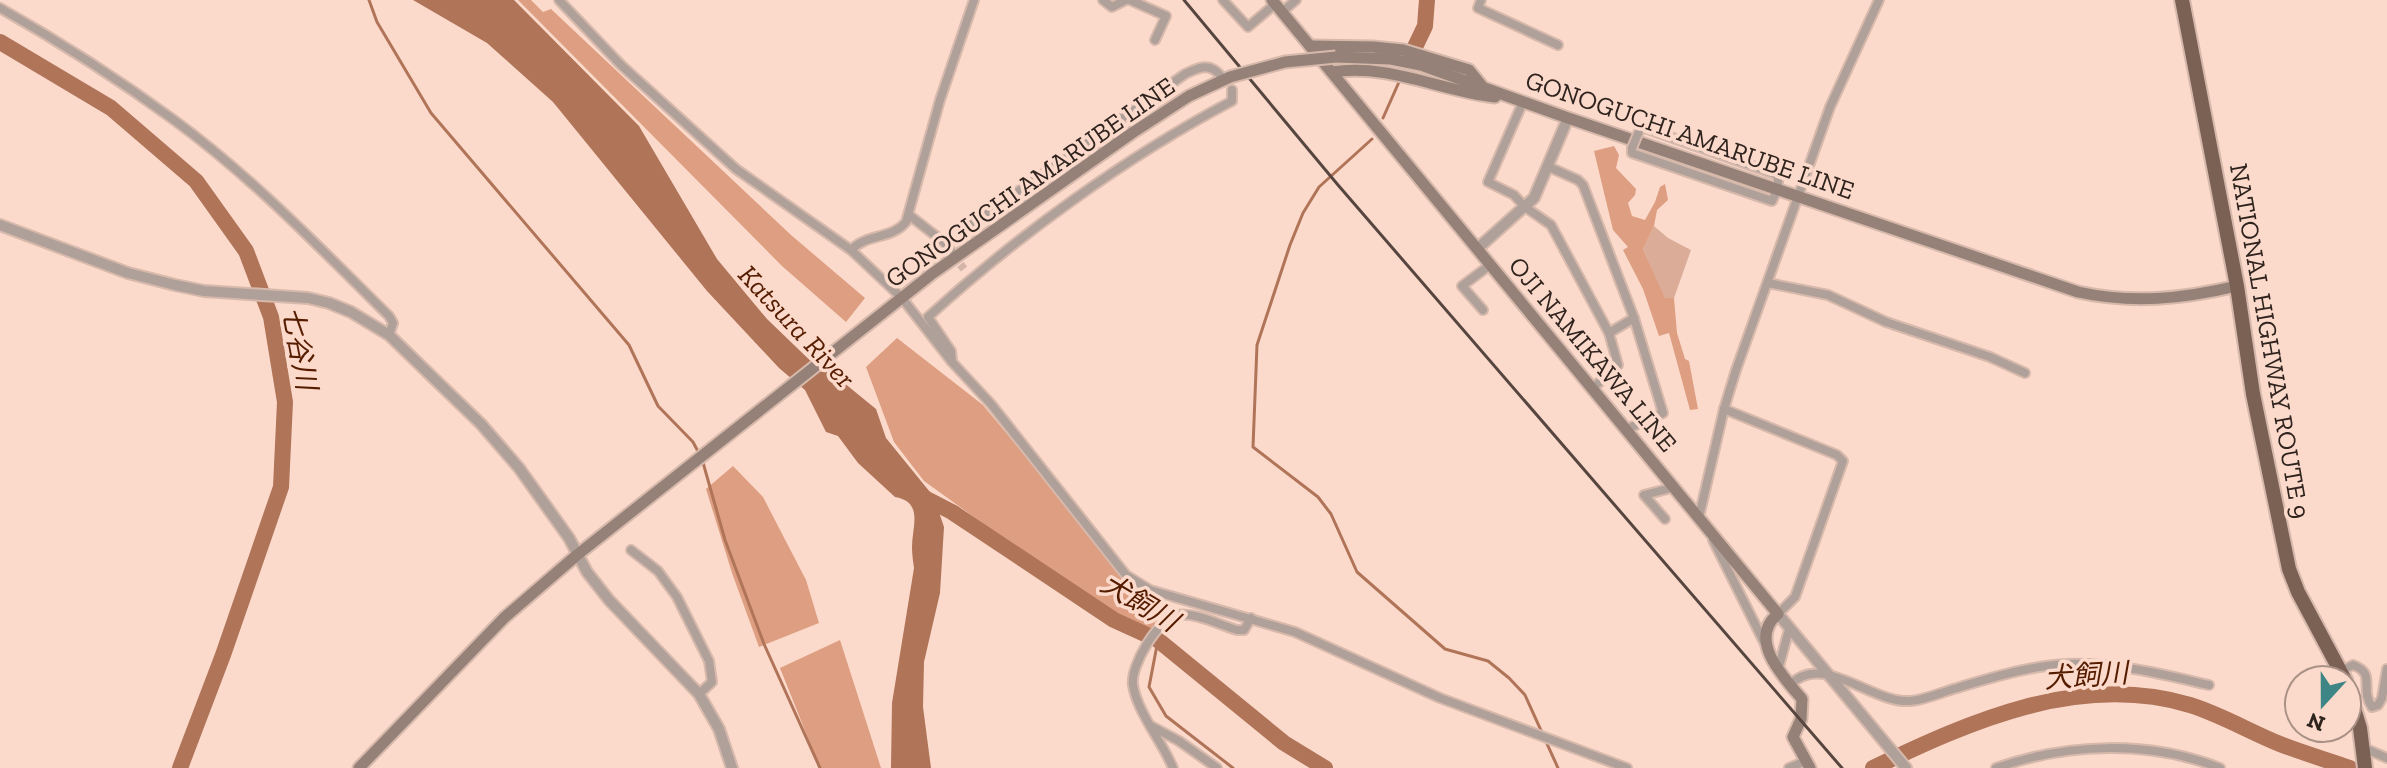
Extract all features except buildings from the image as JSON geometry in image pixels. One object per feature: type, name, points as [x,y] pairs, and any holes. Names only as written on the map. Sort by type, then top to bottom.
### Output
[{"type":"highway","name":"NATIONAL HIGHWAY ROUTE 9","points":[[2182,0],[2237,286],[2253,394],[2289,569],[2337,664]]},
{"type":"main road","name":"OJI NAMIKAWA LINE","points":[[1276,5],[1702,521]]},
{"type":"main road","points":[[1310,46],[1403,50],[1469,70],[1482,87]]},
{"type":"main road","name":"GONOGUCHI AMARUBE LINE","points":[[359,768],[504,618],[577,555],[902,298],[1132,133],[1189,96],[1285,62],[1336,57],[1391,59],[1421,65],[2059,287],[2100,297],[2159,300],[2237,286]]},
{"type":"main road","points":[[1332,72],[1350,69],[1382,72],[1429,81],[1472,94],[1520,100]]},
{"type":"main road","points":[[1702,521],[1778,614],[1767,626],[1764,635],[1766,647]]},
{"type":"main road","name":"OJI NAMIKAWA LINE","points":[[1766,647],[1778,670],[1802,699],[1801,719],[1793,737],[1809,765]]},
{"type":"street","points":[[559,0],[621,65],[736,169],[851,250],[902,298],[952,362],[991,404],[1126,575],[1150,590],[1295,632],[1440,698],[1627,768]]},
{"type":"street","points":[[851,250],[868,238],[901,228],[909,215],[940,100],[974,0]]},
{"type":"street","points":[[1103,0],[1112,7],[1128,0],[1166,16],[1155,40]]},
{"type":"street","points":[[1223,0],[1248,27],[1276,5],[1296,0]]},
{"type":"street","points":[[1481,0],[1478,8],[1558,45]]},
{"type":"street","points":[[1702,521],[1724,409],[1840,82],[1879,0]]},
{"type":"street","points":[[0,8],[70,48],[176,121],[276,205],[389,316],[393,323],[389,335]]},
{"type":"street","points":[[909,215],[948,247],[1060,161],[1185,74],[1203,66],[1215,69],[1228,81],[1232,101],[1097,184],[970,278],[928,317],[951,351],[952,362]]},
{"type":"street","points":[[1520,100],[1488,182],[1514,195],[1551,225],[1609,333],[1618,365],[1593,388]]},
{"type":"street","points":[[1477,249],[1534,198],[1568,118]]},
{"type":"street","points":[[1642,127],[1778,175],[1778,188],[1772,201],[1632,153],[1632,148],[1642,127]]},
{"type":"street","points":[[1060,161],[1072,167]]},
{"type":"street","points":[[1549,167],[1583,185],[1634,318],[1663,413],[1627,429]]},
{"type":"street","points":[[1087,176],[1097,184]]},
{"type":"street","points":[[0,225],[128,273],[175,285],[329,303],[351,312],[389,335],[491,435],[519,468],[609,600],[699,694],[719,729],[732,768]]},
{"type":"street","points":[[1483,310],[1462,286],[1490,265]]},
{"type":"street","points":[[964,269],[970,278]]},
{"type":"street","points":[[1768,283],[1828,295],[1886,322],[1990,357],[2025,373]]},
{"type":"street","points":[[1609,333],[1634,318]]},
{"type":"street","points":[[1724,409],[1837,455],[1843,461],[1795,597],[1778,614],[1906,768]]},
{"type":"street","points":[[1665,519],[1644,495],[1675,487]]},
{"type":"street","name":"OJI NAMIKAWA LINE","points":[[1702,521],[1766,647]]},
{"type":"street","points":[[631,550],[658,571],[677,597],[709,661],[712,682],[699,694]]},
{"type":"street","points":[[1173,768],[1149,725],[1133,685],[1134,668],[1142,651],[1170,618],[1186,615],[1244,630],[1251,618]]},
{"type":"street","points":[[1778,670],[1788,633]]},
{"type":"street","points":[[1790,685],[1798,676],[1823,674],[1893,701],[1912,701],[2048,665],[2124,665],[2209,685]]},
{"type":"street","points":[[2363,669],[2368,674],[2366,695],[2372,707],[2378,705],[2382,698],[2387,669]]},
{"type":"street","points":[[1149,725],[1179,741],[1217,768]]},
{"type":"street","points":[[1996,768],[2079,750],[2124,748],[2167,752],[2220,768]]},
{"type":"street","points":[[2364,756],[2387,758]]},
{"type":"street","points":[[1789,768],[1809,765]]},
{"type":"shaded area","points":[[413,0],[514,0],[639,126],[717,259],[767,319],[820,370],[827,369],[876,409],[886,438],[934,497],[944,527],[940,593],[924,662],[923,707],[931,768],[891,768],[892,703],[914,568],[914,516],[910,504],[895,497],[858,463],[838,436],[826,432],[805,390],[779,368],[707,291],[553,102],[487,43]]},
{"type":"shaded area","points":[[518,0],[531,0],[543,12],[551,9],[791,235],[865,298],[846,322],[782,266]]},
{"type":"shaded area","points":[[1614,146],[1619,155],[1616,168],[1636,189],[1628,203],[1632,216],[1645,220],[1660,187],[1665,184],[1668,200],[1657,210],[1654,226],[1643,249],[1665,298],[1674,298],[1677,333],[1685,359],[1689,361],[1698,409],[1690,410],[1669,333],[1659,336],[1643,289],[1623,250],[1628,247],[1613,230],[1594,151]]},
{"type":"shaded area","points":[[1654,226],[1668,238],[1691,250],[1674,298],[1665,299],[1643,249]]},
{"type":"shaded area","points":[[897,338],[983,405],[1147,603],[1174,612],[1152,629],[1128,622],[1035,561],[924,481],[894,442],[866,367]]},
{"type":"shaded area","points":[[733,466],[763,497],[806,580],[819,623],[759,647],[706,489]]},
{"type":"shaded area","points":[[840,640],[881,768],[820,768],[780,668]]},
{"type":"waterway","points":[[369,0],[377,22],[431,113],[629,345],[658,406],[693,442],[702,459],[725,540],[764,644],[820,768]]},
{"type":"waterway","points":[[1415,47],[1425,26],[1427,0]]},
{"type":"waterway","name":"七谷川","points":[[0,42],[111,108],[196,181],[246,251],[271,317],[285,402],[281,487],[180,768]]},
{"type":"waterway","points":[[1383,118],[1399,82]]},
{"type":"waterway","points":[[1372,139],[1319,187],[1303,213],[1290,245],[1257,345],[1253,447],[1318,497],[1331,514],[1357,572],[1445,649],[1488,661],[1509,678],[1525,695],[1558,768]]},
{"type":"waterway","name":"犬飼川","points":[[919,495],[952,512],[1114,620],[1158,640],[1284,743],[1325,768]]},
{"type":"waterway","points":[[1158,640],[1149,687],[1166,716],[1233,768]]},
{"type":"waterway","name":"犬飼川","points":[[1873,768],[1948,734],[2027,706],[2108,694],[2149,696],[2190,705],[2280,744],[2350,768]]},
{"type":"tunnel","points":[[953,255],[964,269]]},
{"type":"railway","points":[[1184,0],[1338,185],[1842,768]]},
{"type":"water label","name":"Katsura River","points":[[797,326]]}]
